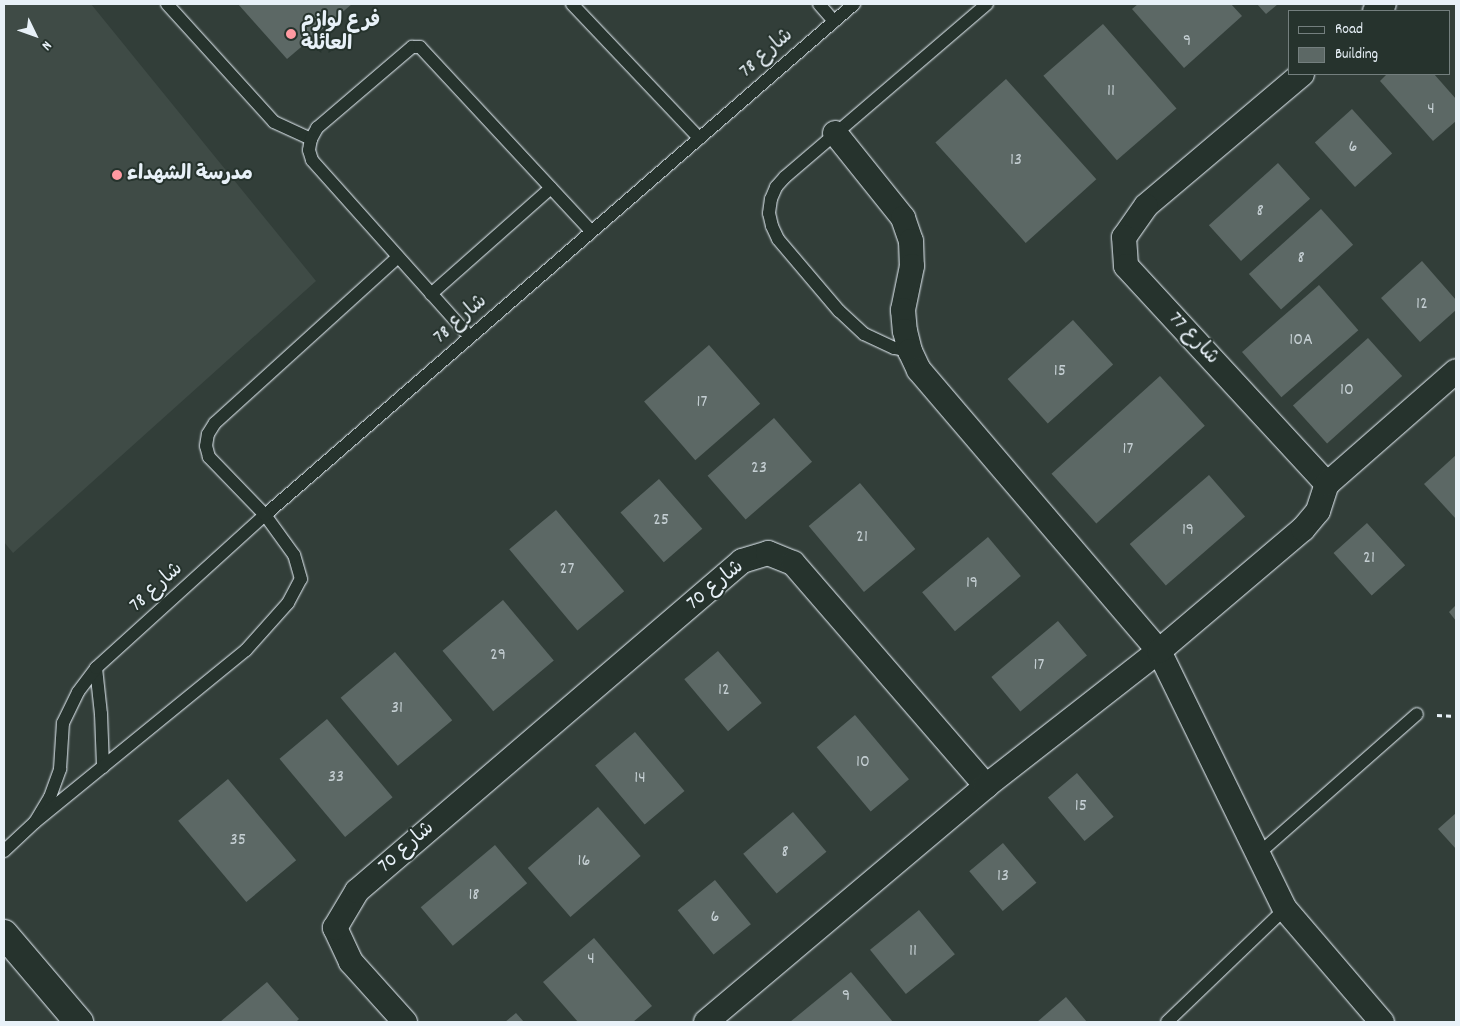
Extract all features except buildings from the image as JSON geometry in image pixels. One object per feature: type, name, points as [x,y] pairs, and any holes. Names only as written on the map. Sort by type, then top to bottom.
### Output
[{"type":"street","name":"شارع 77","points":[[1301,75],[1146,206],[1124,237],[1126,266],[1327,484]]},
{"type":"street","points":[[835,133],[903,218],[911,241],[912,266],[903,310],[910,351],[919,370],[1159,652],[1285,909],[1382,1022]]},
{"type":"street","points":[[706,1022],[986,786],[1159,652],[1303,528],[1318,511],[1327,484],[1456,371]]},
{"type":"street","name":"شارع 70","points":[[405,1022],[351,962],[335,928],[357,891],[742,561],[768,553],[793,563],[986,786]]},
{"type":"street","points":[[4,934],[80,1022]]},
{"type":"lane","points":[[167,4],[274,122],[311,139]]},
{"type":"lane","points":[[572,4],[699,138]]},
{"type":"lane","points":[[819,4],[834,21]]},
{"type":"lane","name":"شارع 78","points":[[35,822],[50,797],[60,769],[63,723],[78,692],[96,668],[265,515],[854,4]]},
{"type":"lane","points":[[910,351],[878,342],[851,323],[778,239],[769,213],[771,199],[776,187],[785,177],[987,4]]},
{"type":"lane","points":[[470,337],[312,160],[309,150],[311,139],[317,128],[412,47],[420,47],[591,231]]},
{"type":"lane","points":[[431,294],[551,188]]},
{"type":"lane","name":"شارع 78","points":[[4,851],[35,822],[246,650],[288,603],[301,579],[294,555],[265,515],[209,456],[206,446],[208,434],[214,423],[398,257]]},
{"type":"lane","points":[[96,668],[101,714],[103,767]]},
{"type":"lane","points":[[1257,855],[1417,714]]},
{"type":"lane","points":[[1167,1022],[1285,909]]},
{"type":"shaded area","name":"مدرسة الشهداء","points":[[4,4],[91,4],[316,281],[13,553],[4,542]]},
{"type":"place","name":"فرع لوازم العائلة","points":[[291,34]]},
{"type":"place","name":"مدرسة الشهداء","points":[[117,175]]}]
